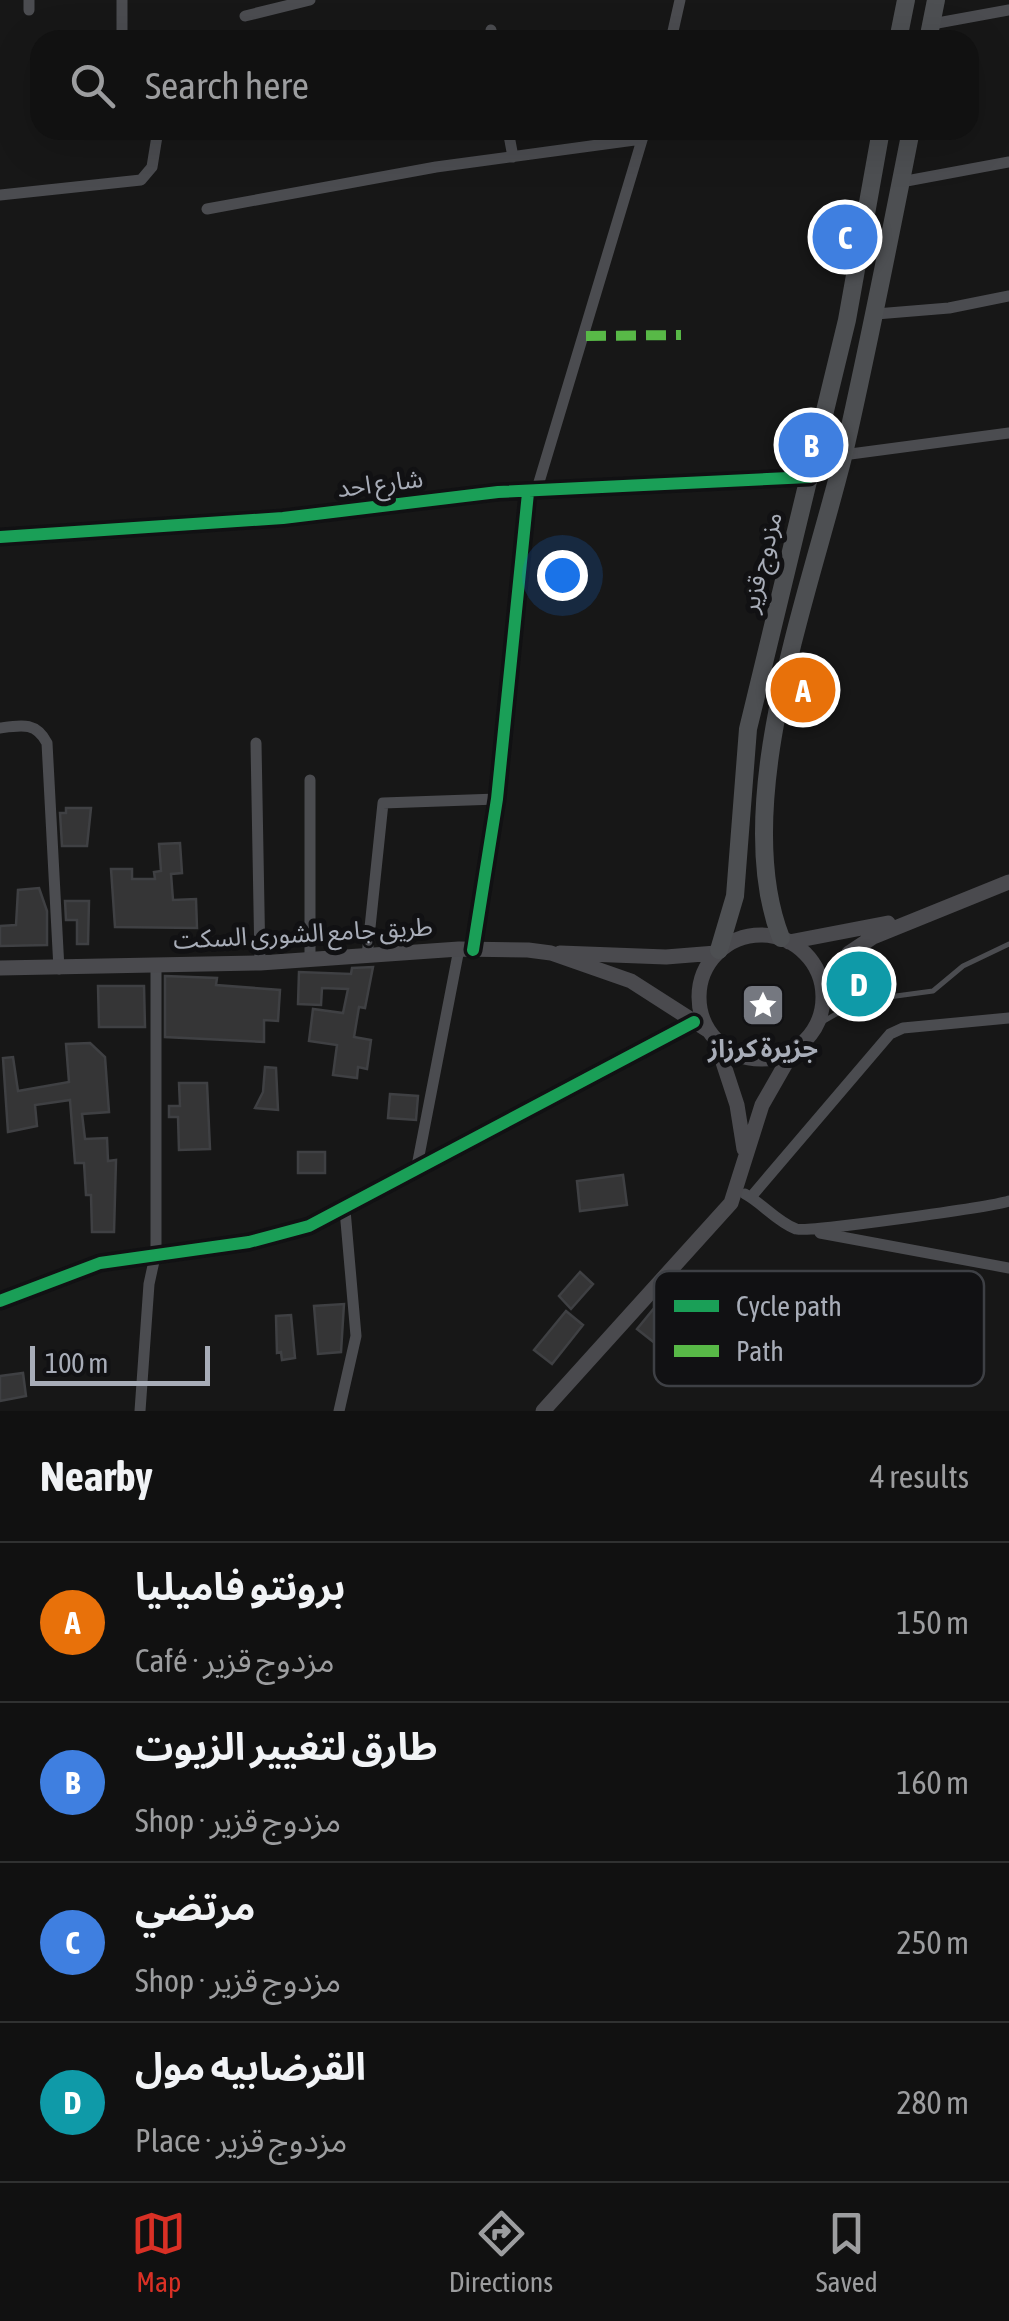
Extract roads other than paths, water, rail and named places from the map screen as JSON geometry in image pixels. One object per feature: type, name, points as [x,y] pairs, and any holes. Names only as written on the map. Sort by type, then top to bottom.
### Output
[{"type":"main road","points":[[900,30],[906,0]]},
{"type":"main road","points":[[930,30],[936,0]]},
{"type":"main road","name":"مزدوج قزير","points":[[718,952],[734,896],[748,729],[826,411],[879,140]]},
{"type":"main road","points":[[822,996],[810,960],[785,940],[764,875],[775,736],[876,314],[909,140]]},
{"type":"main road","points":[[826,411],[852,416]]},
{"type":"main road","name":"شارع احد","points":[[0,537],[283,518],[456,496],[809,477]]},
{"type":"main road","points":[[745,1164],[762,1105],[794,1049],[815,1026],[822,996],[856,947],[1009,882]]},
{"type":"main road","points":[[551,954],[666,957],[718,952],[742,938],[785,940],[931,913]]},
{"type":"main road","name":"طريق جامع الشورى السكت","points":[[0,968],[260,964],[466,949],[551,954],[642,986],[712,1035]]},
{"type":"main road","points":[[671,1271],[743,1194],[743,1128],[699,991],[718,952]]},
{"type":"main road","points":[[712,1035],[747,1057],[771,1058],[794,1049]]},
{"type":"main road","points":[[543,1411],[654,1289]]},
{"type":"street","points":[[122,0],[122,30]]},
{"type":"street","points":[[245,16],[310,0]]},
{"type":"street","points":[[672,30],[680,0]]},
{"type":"street","points":[[937,30],[1009,10]]},
{"type":"street","points":[[0,194],[141,180],[152,168],[156,140]]},
{"type":"street","points":[[510,140],[513,157]]},
{"type":"street","points":[[208,208],[609,140]]},
{"type":"street","points":[[418,1166],[497,799],[532,492],[641,140]]},
{"type":"street","points":[[900,182],[1009,162]]},
{"type":"street","points":[[876,314],[949,308],[1009,296]]},
{"type":"street","points":[[843,455],[1009,433]]},
{"type":"street","points":[[0,728],[32,726],[40,730],[47,743],[60,969]]},
{"type":"street","points":[[256,743],[260,964]]},
{"type":"street","points":[[310,780],[310,960]]},
{"type":"street","points":[[367,956],[378,812],[383,804],[497,799]]},
{"type":"street","points":[[140,1411],[149,1284],[156,1252],[156,966]]},
{"type":"street","points":[[1009,1018],[916,1026],[890,1034],[743,1194],[795,1229],[1009,1268]]},
{"type":"street","points":[[0,1302],[100,1263],[156,1252],[249,1242],[309,1226],[694,1022]]},
{"type":"street","points":[[810,1232],[884,1218],[971,1210],[1009,1201]]},
{"type":"street","points":[[340,1411],[356,1336],[345,1210]]},
{"type":"lane","points":[[815,1026],[859,1001],[933,992],[963,966],[1009,944]]},
{"type":"place","name":"مرتضي","points":[[845,237]]},
{"type":"place","name":"طارق لتغيير الزيوت","points":[[811,445]]},
{"type":"place","name":"برونتو فاميليا","points":[[803,690]]},
{"type":"place","name":"القرضابيه مول","points":[[859,984]]},
{"type":"place","name":"جزيرة كرزاز","points":[[763,1005]]}]
